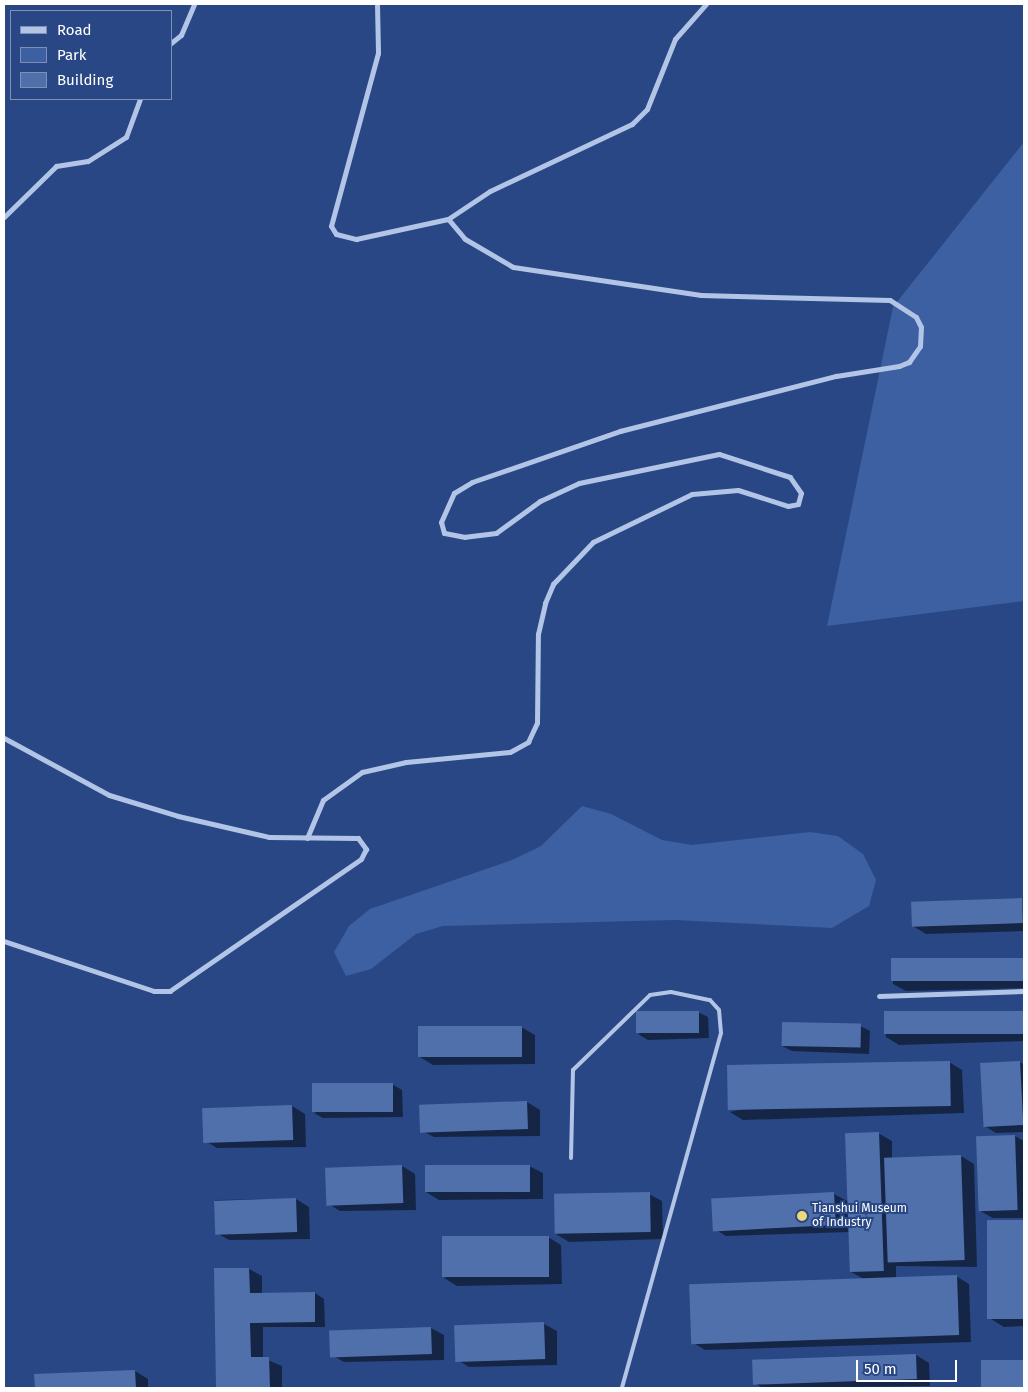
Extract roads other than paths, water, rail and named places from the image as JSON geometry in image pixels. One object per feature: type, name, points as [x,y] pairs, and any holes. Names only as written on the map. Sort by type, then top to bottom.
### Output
[{"type":"street","points":[[172,42],[181,35],[194,4]]},
{"type":"street","points":[[377,4],[378,53],[331,226],[346,238],[366,239],[448,219],[490,191],[632,124],[647,108],[675,39],[706,4]]},
{"type":"street","points":[[4,217],[56,166],[88,161],[126,137],[140,100]]},
{"type":"street","points":[[307,838],[323,800],[362,772],[406,762],[510,752],[528,742],[538,723],[538,634],[546,603],[553,584],[594,542],[692,494],[738,490],[788,506],[798,504],[801,493],[798,484],[783,474],[719,454],[579,483],[540,501],[496,533],[465,537],[444,532],[441,522],[454,493],[472,482],[620,431],[836,376],[899,366],[909,362],[920,346],[921,327],[916,318],[890,300],[701,295],[514,267],[465,238],[448,219]]},
{"type":"street","points":[[4,738],[109,795],[269,837],[358,838],[366,846],[366,853],[170,991],[154,991],[4,941]]},
{"type":"street","points":[[879,996],[1024,991]]},
{"type":"lane","points":[[571,1158],[573,1070],[650,995],[671,992],[710,1000],[719,1010],[721,1034],[622,1388]]},
{"type":"place","name":"Tianshui Museum of Industry","points":[[802,1216]]}]
